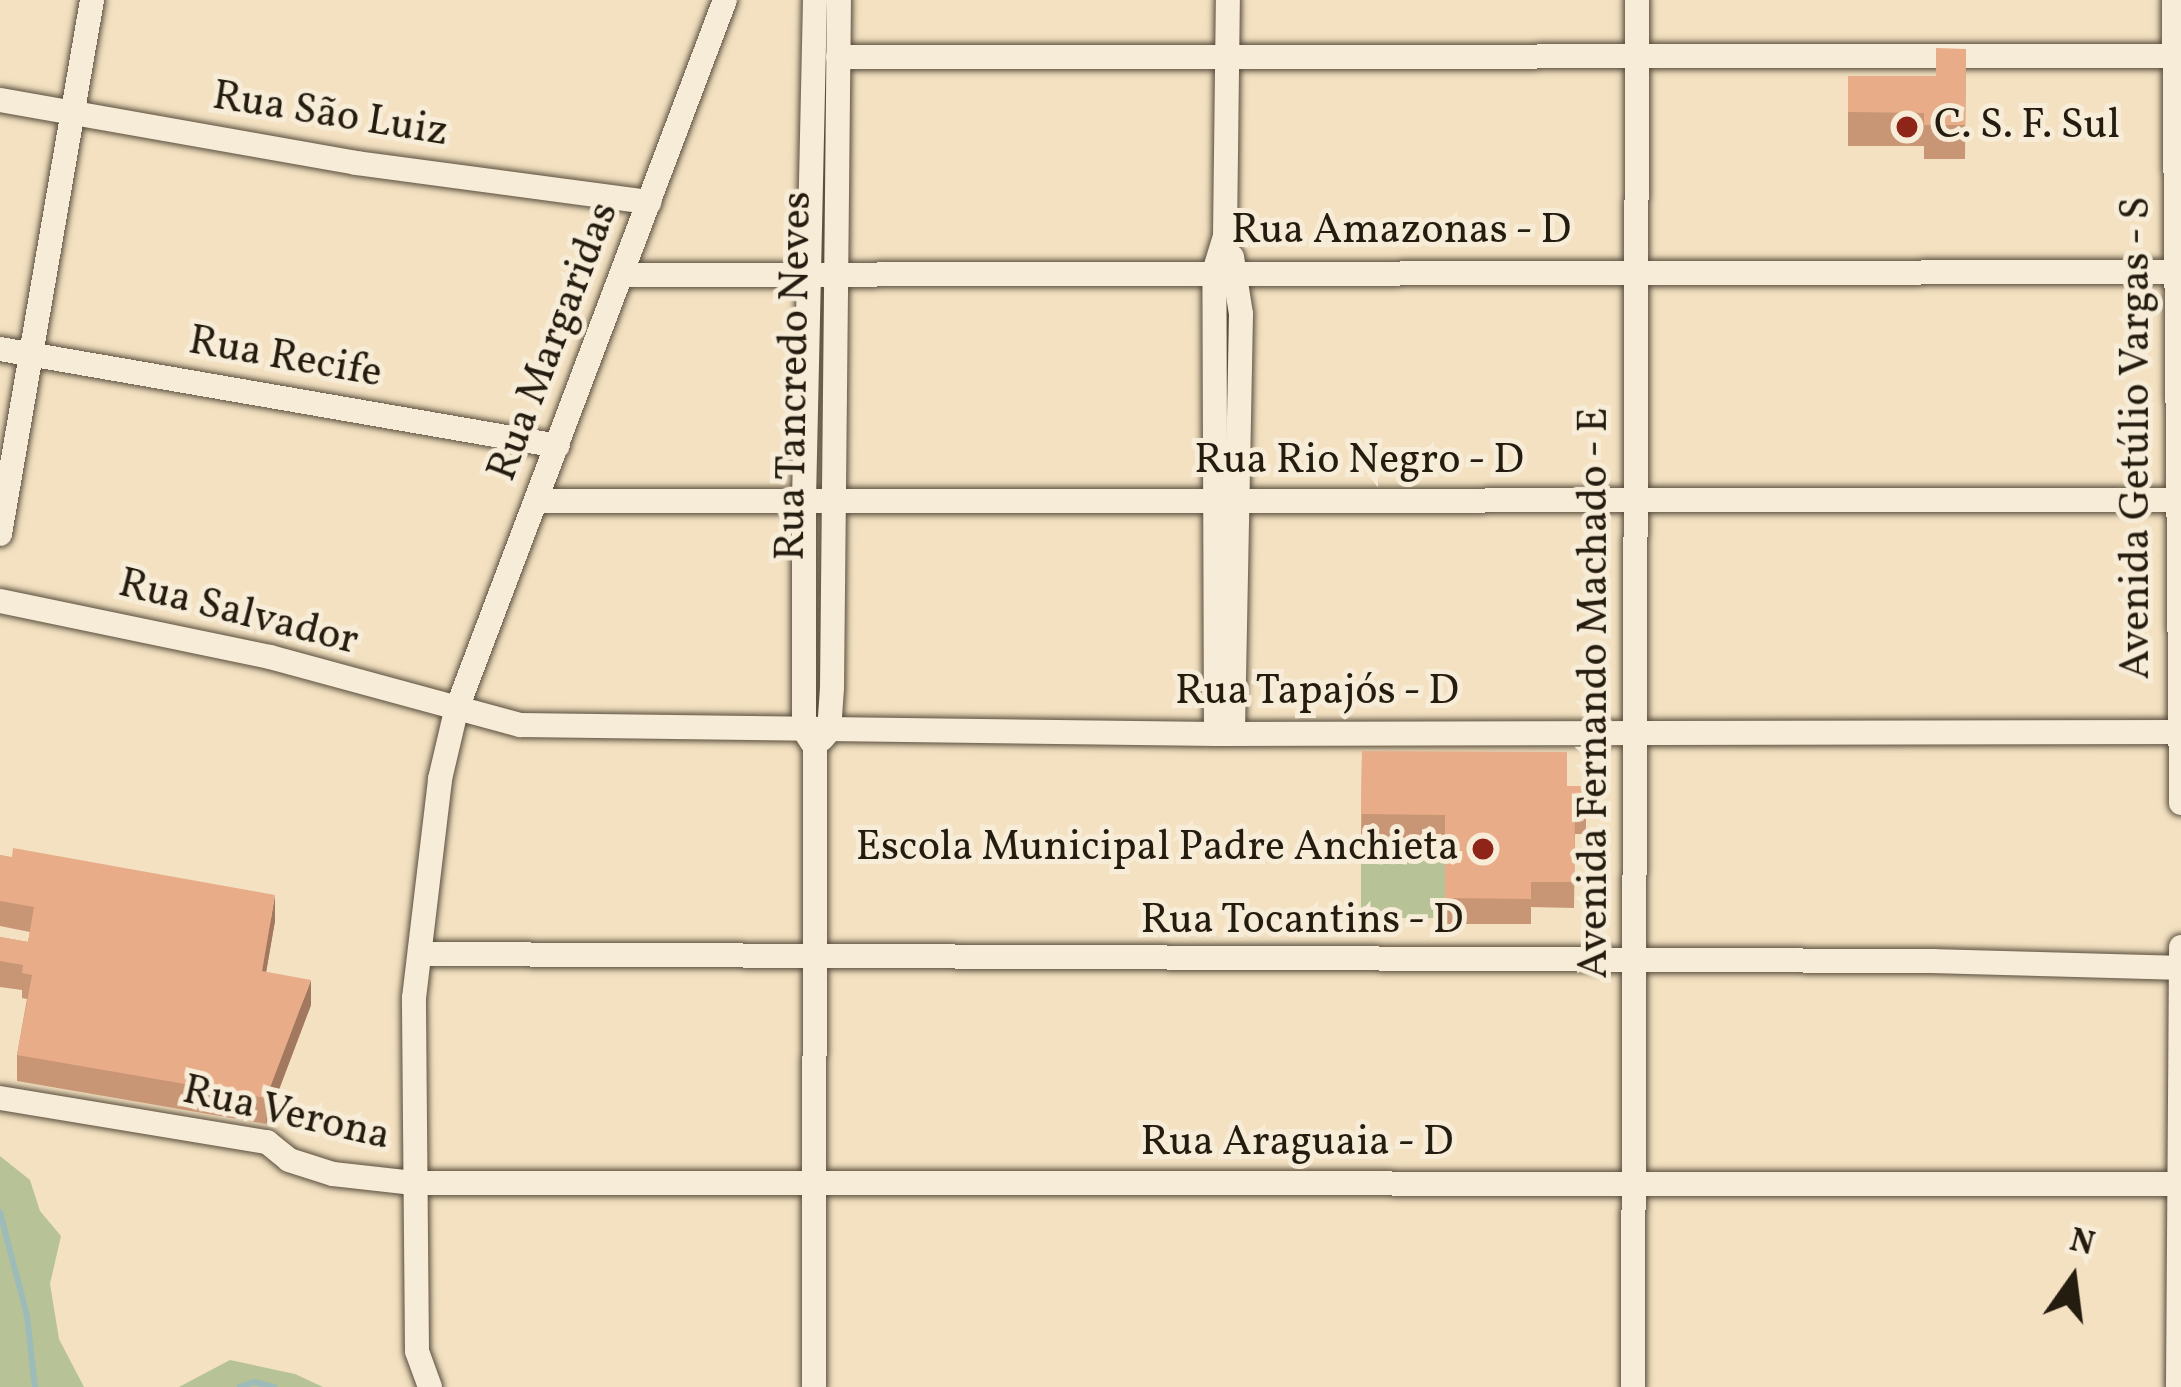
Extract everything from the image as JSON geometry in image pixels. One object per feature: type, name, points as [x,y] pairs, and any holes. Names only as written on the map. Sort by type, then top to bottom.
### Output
[{"type":"street","points":[[0,534],[92,0]]},
{"type":"street","name":"Rua Margaridas","points":[[430,1387],[417,1351],[414,998],[423,954],[435,816],[456,711],[725,0]]},
{"type":"street","name":"Rua Tancredo Neves","points":[[814,0],[804,500],[816,736],[814,1387]]},
{"type":"street","name":"Rua Tancredo Neves","points":[[816,736],[833,500],[839,0]]},
{"type":"street","points":[[1225,734],[1212,500],[1225,272],[1228,0]]},
{"type":"street","name":"Avenida Fernando Machado - E","points":[[1633,1387],[1636,0]]},
{"type":"street","name":"Avenida Getúlio Vargas - S","points":[[2174,0],[2181,803]]},
{"type":"street","points":[[838,57],[2173,56]]},
{"type":"street","name":"Rua São Luiz","points":[[0,100],[356,163],[649,202]]},
{"type":"street","points":[[1225,272],[1241,500],[1225,734]]},
{"type":"street","name":"Rua Amazonas - D","points":[[621,275],[2179,272]]},
{"type":"street","name":"Rua Recife","points":[[0,349],[557,446]]},
{"type":"street","name":"Rua Rio Negro - D","points":[[536,501],[2178,500]]},
{"type":"street","name":"Rua Salvador","points":[[0,601],[270,657],[456,711]]},
{"type":"street","name":"Rua Tapajós - D","points":[[456,711],[520,725],[816,736],[2181,732]]},
{"type":"street","points":[[2178,1387],[2181,947]]},
{"type":"street","name":"Rua Tocantins - D","points":[[423,954],[2181,968]]},
{"type":"street","name":"Rua Verona","points":[[0,1098],[267,1142],[289,1160],[333,1174],[413,1183]]},
{"type":"street","name":"Rua Araguaia - D","points":[[413,1183],[2180,1184]]},
{"type":"green space","points":[[1361,859],[1445,859],[1445,918],[1361,918]]},
{"type":"green space","points":[[0,1156],[30,1180],[40,1211],[61,1236],[50,1284],[59,1339],[84,1387],[0,1387]]},
{"type":"green space","points":[[230,1360],[295,1374],[323,1387],[179,1387]]},
{"type":"building","points":[[1936,48],[1966,49],[1965,125],[1924,125],[1924,113],[1848,112],[1848,76],[1936,76]]},
{"type":"building","points":[[1362,751],[1567,752],[1567,786],[1586,786],[1586,808],[1575,808],[1574,882],[1531,882],[1531,899],[1445,898],[1445,815],[1361,814]]},
{"type":"building","points":[[13,848],[275,895],[262,971],[311,980],[266,1098],[17,1055],[32,975],[22,973],[23,965],[0,961],[0,937],[28,942],[34,907],[0,901],[0,855],[12,857]]},
{"type":"waterway","points":[[0,1212],[27,1316],[35,1387]]},
{"type":"waterway","points":[[240,1387],[254,1382],[274,1387]]},
{"type":"place","name":"C. S. F. Sul","points":[[1907,127]]},
{"type":"place","name":"Escola Municipal Padre Anchieta","points":[[1483,849]]}]
